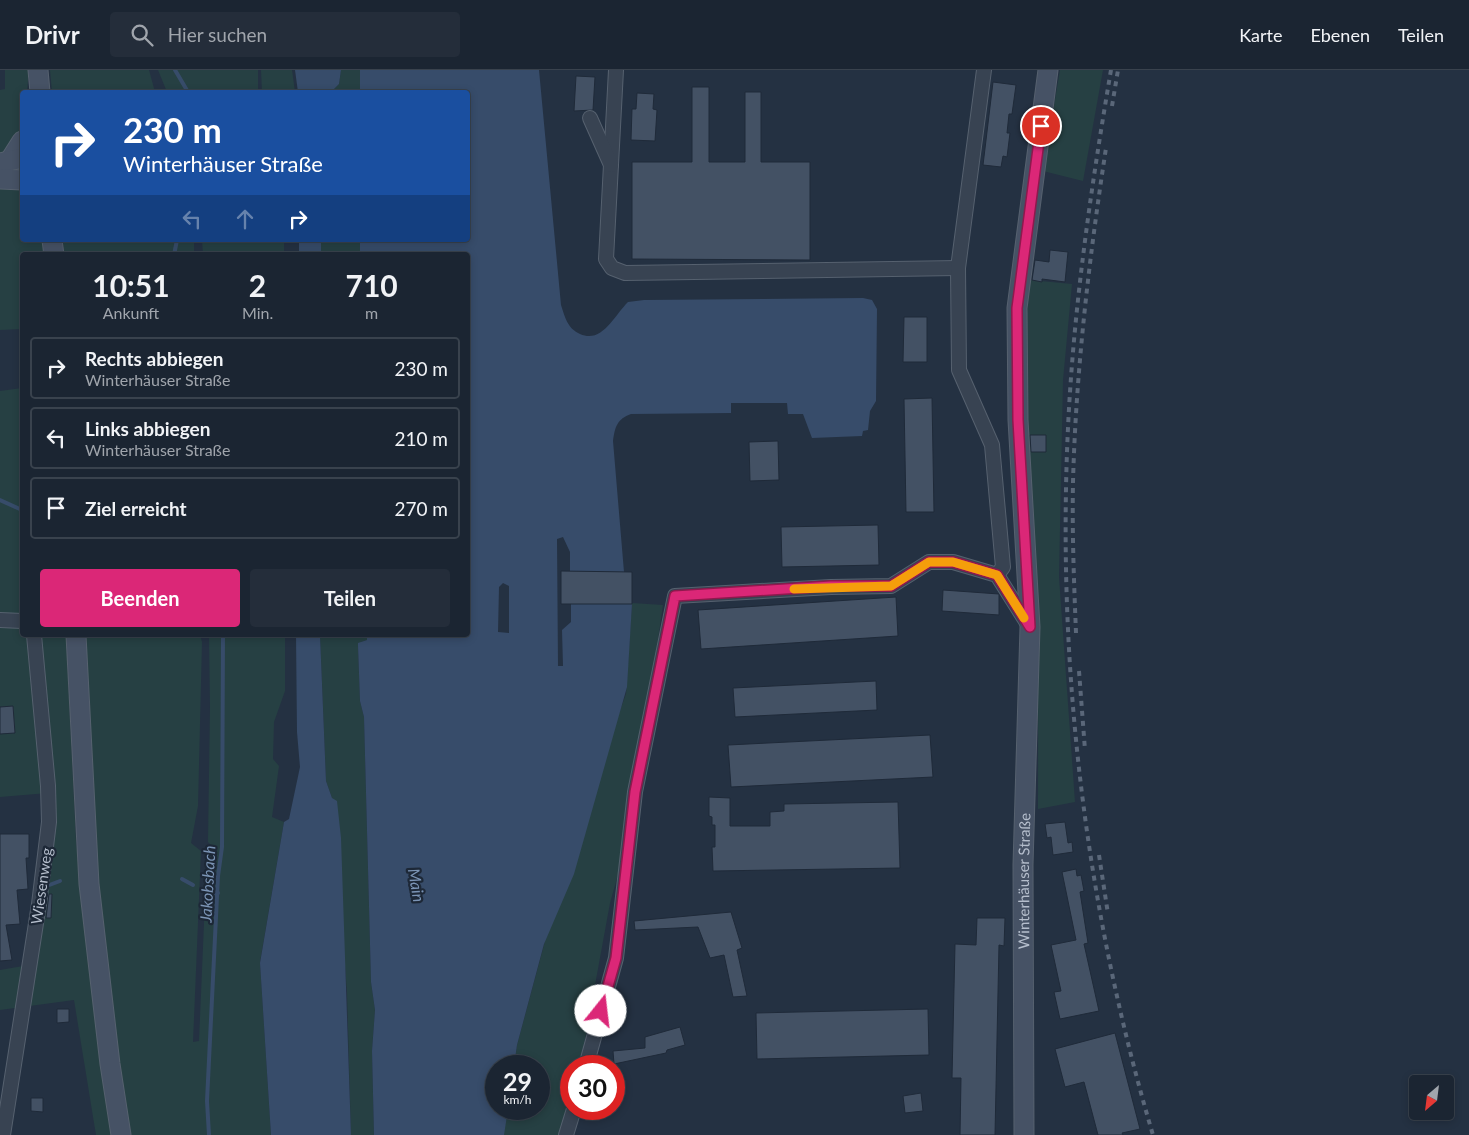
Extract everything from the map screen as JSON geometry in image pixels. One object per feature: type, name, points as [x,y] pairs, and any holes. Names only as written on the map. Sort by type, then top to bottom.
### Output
[{"type":"main road","points":[[38,70],[40,90]]},
{"type":"main road","name":"Winterhäuser Straße","points":[[1024,1135],[1023,865],[1030,627],[1018,420],[1017,308],[1048,70]]},
{"type":"main road","points":[[11,160],[20,144]]},
{"type":"main road","points":[[0,179],[20,180]]},
{"type":"main road","points":[[76,637],[89,884],[110,1064],[121,1135]]},
{"type":"street","points":[[616,70],[606,259],[612,268],[625,273],[958,268]]},
{"type":"street","points":[[984,70],[958,268],[959,370],[992,445],[1003,567],[997,575]]},
{"type":"street","points":[[590,118],[611,166]]},
{"type":"street","points":[[589,1055],[616,958],[635,792],[675,596],[831,586],[891,586],[929,562],[953,562],[997,575],[1030,627]]},
{"type":"street","points":[[0,620],[20,621]]},
{"type":"street","name":"Wiesenweg","points":[[3,1135],[41,887],[48,822],[48,786],[34,637]]},
{"type":"street","points":[[566,1135],[571,1120]]},
{"type":"green space","points":[[5,70],[29,70],[27,90],[20,90],[20,131],[14,143],[0,155],[0,90],[5,89]]},
{"type":"green space","points":[[50,70],[149,70],[154,90],[52,90]]},
{"type":"green space","points":[[158,70],[258,70],[258,90],[166,90]]},
{"type":"green space","points":[[261,70],[292,70],[295,90],[262,90]]},
{"type":"green space","points":[[341,70],[360,70],[360,90],[333,90],[339,84]]},
{"type":"green space","points":[[1060,70],[1103,70],[1083,181],[1043,171]]},
{"type":"green space","points":[[0,185],[20,188],[20,242],[42,242],[44,252],[20,252],[20,329],[0,330]]},
{"type":"green space","points":[[63,242],[194,242],[194,252],[64,252]]},
{"type":"green space","points":[[202,242],[284,242],[284,252],[203,252]]},
{"type":"green space","points":[[321,242],[360,242],[360,252],[321,252]]},
{"type":"green space","points":[[1030,280],[1072,284],[1063,380],[1059,577],[1075,802],[1038,809],[1036,584],[1025,382],[1025,348]]},
{"type":"green space","points":[[20,388],[20,637],[66,637],[76,841],[111,1135],[96,1135],[74,1000],[0,1010],[0,970],[29,965],[48,793],[0,797],[0,391]]},
{"type":"green space","points":[[632,603],[663,605],[630,832],[610,903],[585,1040],[581,1055],[560,1055],[560,1120],[565,1120],[562,1135],[501,1135],[504,1120],[550,1120],[550,1055],[516,1055],[517,1045],[544,945],[560,853],[594,781],[626,694]]},
{"type":"green space","points":[[82,637],[201,637],[202,642],[198,806],[191,843],[201,851],[193,1042],[199,1041],[207,853],[209,853],[210,844],[208,842],[209,637],[285,637],[285,691],[274,722],[273,759],[279,766],[272,817],[284,822],[260,962],[271,1135],[127,1135],[98,909]]},
{"type":"green space","points":[[320,637],[367,637],[367,640],[361,642],[358,646],[360,701],[364,717],[371,982],[375,1010],[372,1051],[374,1135],[351,1135],[347,992],[332,798],[326,781]]},
{"type":"water","points":[[295,70],[341,70],[339,84],[333,90],[298,90]]},
{"type":"water","name":"Main","points":[[360,70],[539,70],[561,305],[565,318],[576,332],[588,336],[595,335],[607,327],[628,302],[644,300],[863,298],[872,300],[877,309],[876,401],[870,411],[868,430],[863,431],[862,436],[812,438],[803,414],[788,414],[787,403],[731,403],[731,413],[631,414],[620,421],[613,441],[624,572],[570,571],[570,552],[563,537],[557,539],[558,666],[563,666],[562,630],[571,622],[571,604],[632,604],[627,687],[574,874],[544,944],[516,1055],[485,1055],[485,1120],[506,1120],[504,1135],[374,1135],[372,1051],[375,1010],[371,982],[364,717],[360,701],[358,643],[367,640],[367,637],[470,637],[470,252],[360,252],[360,242],[470,242],[470,90],[360,90]],"holes":[[[503,583],[509,586],[509,633],[498,632],[499,587]]]},
{"type":"water","points":[[299,242],[321,242],[321,252],[299,252]]},
{"type":"water","points":[[296,637],[320,637],[326,781],[332,798],[337,801],[341,838],[351,1135],[271,1135],[260,963],[284,822],[289,819],[300,767],[297,732]]},
{"type":"building","points":[[576,76],[595,77],[593,110],[574,111]]},
{"type":"building","points":[[993,82],[1016,85],[1012,114],[1009,114],[1007,133],[1010,133],[1007,157],[1003,156],[1001,167],[983,165]]},
{"type":"building","points":[[692,87],[709,87],[709,162],[745,162],[745,92],[761,92],[761,162],[810,162],[810,260],[632,259],[632,162],[692,162]]},
{"type":"building","points":[[637,93],[654,94],[653,109],[657,110],[655,141],[631,140],[632,109],[636,109]]},
{"type":"building","points":[[1050,250],[1068,252],[1065,282],[1042,279],[1042,282],[1032,280],[1035,260],[1049,262]]},
{"type":"building","points":[[904,317],[927,317],[927,362],[903,362]]},
{"type":"building","points":[[932,398],[934,512],[906,512],[904,399]]},
{"type":"building","points":[[1030,435],[1046,435],[1046,452],[1031,452]]},
{"type":"building","points":[[778,441],[779,480],[750,481],[749,442]]},
{"type":"building","points":[[878,525],[879,565],[782,567],[781,527]]},
{"type":"building","points":[[561,571],[632,572],[632,604],[561,604]]},
{"type":"building","points":[[943,590],[999,594],[999,615],[942,611]]},
{"type":"building","points":[[896,597],[898,636],[701,649],[698,610]]},
{"type":"building","points":[[876,681],[877,710],[735,717],[733,688]]},
{"type":"building","points":[[13,706],[15,733],[0,734],[0,707]]},
{"type":"building","points":[[930,735],[933,777],[731,787],[728,745]]},
{"type":"building","points":[[709,797],[730,798],[730,826],[770,826],[770,812],[784,811],[784,804],[898,802],[900,868],[713,871],[712,847],[715,847],[715,825],[712,825],[712,817],[709,816]]},
{"type":"building","points":[[1065,822],[1068,843],[1072,842],[1073,852],[1053,855],[1051,837],[1047,838],[1045,824]]},
{"type":"building","points":[[0,834],[29,834],[29,858],[26,858],[28,889],[17,890],[20,924],[6,925],[12,960],[0,961]]},
{"type":"building","points":[[1076,869],[1077,876],[1081,875],[1084,891],[1080,892],[1088,943],[1084,944],[1099,1011],[1060,1019],[1054,992],[1061,991],[1051,945],[1076,940],[1062,872]]},
{"type":"building","points":[[49,894],[52,894],[51,918],[46,918]]},
{"type":"building","points":[[731,912],[742,948],[737,950],[747,996],[733,997],[724,955],[710,958],[698,927],[635,930],[634,921]]},
{"type":"building","points":[[977,918],[1005,918],[1004,946],[999,945],[995,1135],[960,1135],[961,1078],[952,1078],[955,944],[976,945]]},
{"type":"building","points":[[57,1009],[69,1009],[69,1022],[57,1023]]},
{"type":"building","points":[[928,1009],[929,1055],[757,1059],[756,1013]]},
{"type":"building","points":[[680,1027],[685,1045],[667,1050],[666,1053],[625,1062],[625,1055],[613,1055],[613,1051],[645,1048],[645,1037]]},
{"type":"building","points":[[1115,1033],[1140,1129],[1122,1133],[1123,1135],[1098,1135],[1084,1082],[1065,1087],[1055,1049]]},
{"type":"building","points":[[921,1093],[923,1111],[905,1113],[903,1096]]},
{"type":"building","points":[[31,1098],[43,1098],[43,1112],[31,1111]]},
{"type":"waterway","points":[[175,70],[187,90]]},
{"type":"waterway","points":[[175,252],[177,242]]},
{"type":"waterway","name":"Jakobsbach","points":[[0,500],[20,509]]},
{"type":"waterway","name":"Jakobsbach","points":[[209,1135],[207,1101],[218,876],[222,847],[223,637]]},
{"type":"waterway","points":[[182,879],[193,885]]},
{"type":"waterway","points":[[44,887],[60,881]]},
{"type":"waterway","points":[[208,893],[218,893]]},
{"type":"railway","points":[[1111,70],[1086,230],[1073,352],[1066,486],[1066,580],[1079,767],[1091,861],[1128,1045],[1153,1135]]},
{"type":"railway","points":[[1112,106],[1118,70]]},
{"type":"railway","points":[[1076,633],[1073,501],[1077,398],[1089,273],[1106,148]]},
{"type":"railway","points":[[1079,671],[1085,750]]},
{"type":"railway","points":[[1099,855],[1108,914]]},
{"type":"slow traffic","points":[[794,589],[831,586],[891,586],[929,562],[953,562],[997,575],[1024,618]]},
{"type":"route","points":[[601,1011],[616,958],[635,792],[675,596],[831,586],[891,586],[929,562],[953,562],[997,575],[1030,627],[1018,420],[1017,308],[1041,126]]}]
